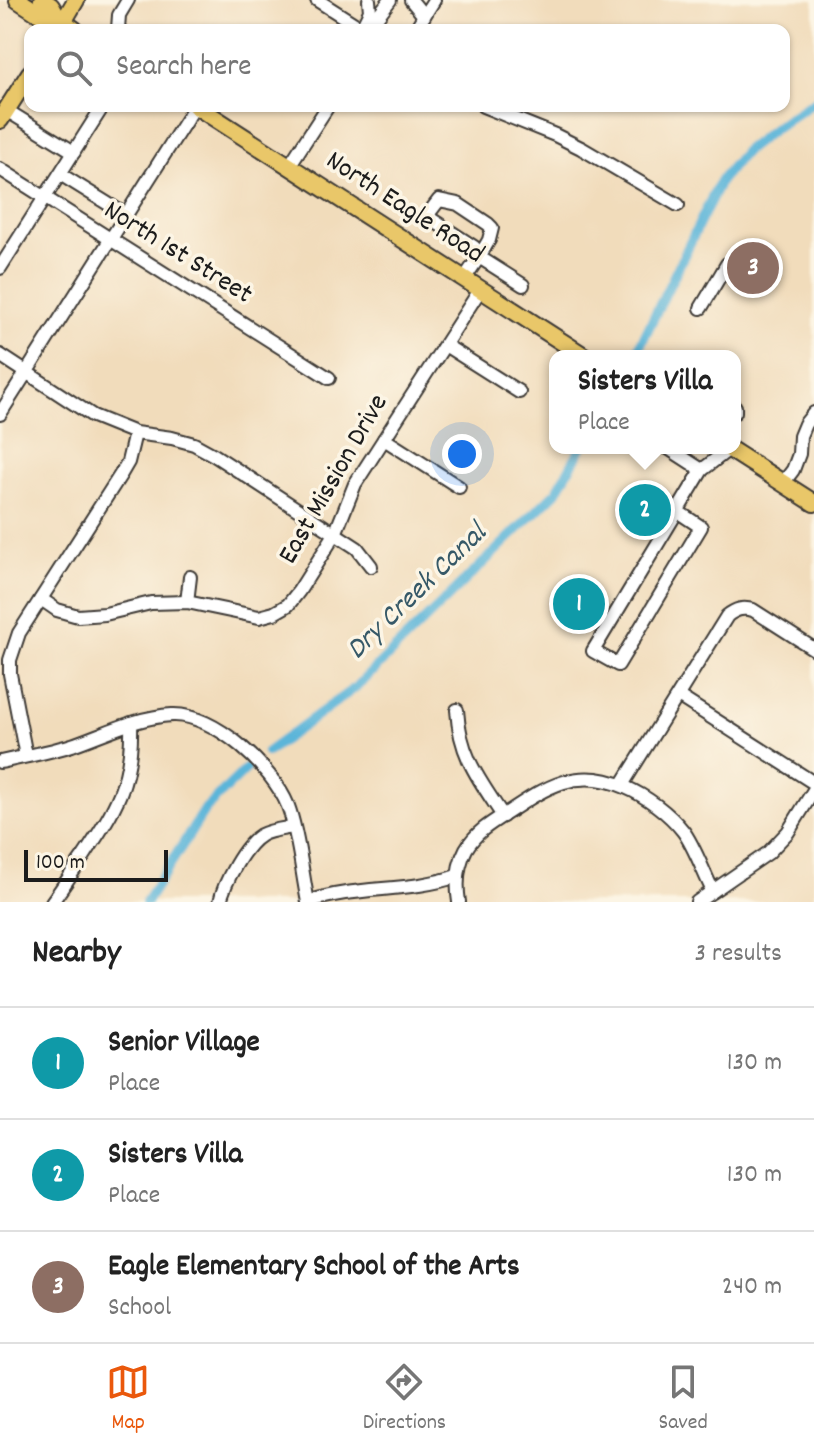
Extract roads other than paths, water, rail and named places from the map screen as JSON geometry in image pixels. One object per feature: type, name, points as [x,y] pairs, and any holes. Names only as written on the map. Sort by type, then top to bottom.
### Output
[{"type":"main road","points":[[18,0],[62,24]]},
{"type":"main road","points":[[42,0],[51,6],[63,24]]},
{"type":"main road","points":[[64,24],[76,0]]},
{"type":"main road","points":[[3,115],[24,82]]},
{"type":"main road","name":"North Eagle Road","points":[[204,112],[575,350]]},
{"type":"main road","points":[[737,454],[814,503]]},
{"type":"street","points":[[118,24],[119,15],[128,0]]},
{"type":"street","points":[[366,24],[370,11],[369,0]]},
{"type":"street","points":[[368,24],[390,0]]},
{"type":"street","points":[[411,0],[424,16]]},
{"type":"street","points":[[419,24],[434,0]]},
{"type":"street","points":[[325,2],[357,24]]},
{"type":"street","points":[[0,268],[4,254],[45,198],[99,112]]},
{"type":"street","points":[[0,414],[191,112]]},
{"type":"street","points":[[289,166],[324,112]]},
{"type":"street","points":[[497,112],[581,148],[678,205]]},
{"type":"street","points":[[3,115],[74,152]]},
{"type":"street","name":"North 1st Street","points":[[0,169],[329,378]]},
{"type":"street","points":[[60,174],[126,215]]},
{"type":"street","points":[[464,279],[479,257],[489,240],[492,228],[458,204],[439,200],[429,213],[431,219],[474,247],[479,257],[523,285]]},
{"type":"street","points":[[701,308],[727,264]]},
{"type":"street","name":"East Mission Drive","points":[[41,599],[57,610],[78,616],[105,614],[151,603],[187,602],[259,617],[288,605],[335,534],[355,484],[480,290]]},
{"type":"street","points":[[445,345],[519,392]]},
{"type":"street","points":[[0,355],[93,416],[135,433],[194,444],[214,455],[357,548],[371,566]]},
{"type":"street","points":[[783,483],[793,470],[799,454],[800,436],[814,413]]},
{"type":"street","points":[[26,756],[12,688],[10,660],[19,633],[128,462],[135,433]]},
{"type":"street","points":[[384,439],[459,487]]},
{"type":"street","points":[[677,454],[702,470]]},
{"type":"street","points":[[677,511],[701,527],[618,665],[593,651],[677,511],[702,470],[721,454]]},
{"type":"street","points":[[187,602],[190,577]]},
{"type":"street","points":[[622,785],[727,616],[740,609],[753,610],[814,649]]},
{"type":"street","points":[[678,696],[814,783]]},
{"type":"street","points":[[457,710],[458,731],[470,765],[503,816]]},
{"type":"street","points":[[0,762],[69,746],[131,723],[171,715],[188,717],[221,730],[252,758],[281,792],[293,827],[308,902],[329,895],[438,883],[457,876]]},
{"type":"street","points":[[52,902],[118,801],[132,748],[131,723]]},
{"type":"street","points":[[459,902],[457,876],[464,852],[473,838],[538,792],[556,783],[589,777],[622,785],[663,810],[684,832],[713,891]]},
{"type":"street","points":[[697,902],[768,853],[788,832],[814,790]]},
{"type":"street","points":[[220,902],[228,879],[249,846],[259,836],[293,827]]},
{"type":"waterway","name":"Dry Creek Canal","points":[[638,350],[720,181],[745,151],[814,102]]},
{"type":"waterway","name":"Dry Creek Canal","points":[[267,752],[356,687],[557,491],[578,454]]},
{"type":"waterway","name":"Dry Creek Canal","points":[[146,902],[206,808],[246,769]]},
{"type":"place","name":"Eagle Elementary School of the Arts","points":[[753,268]]},
{"type":"place","name":"Sisters Villa","points":[[645,510]]},
{"type":"place","name":"Senior Village","points":[[579,604]]}]
